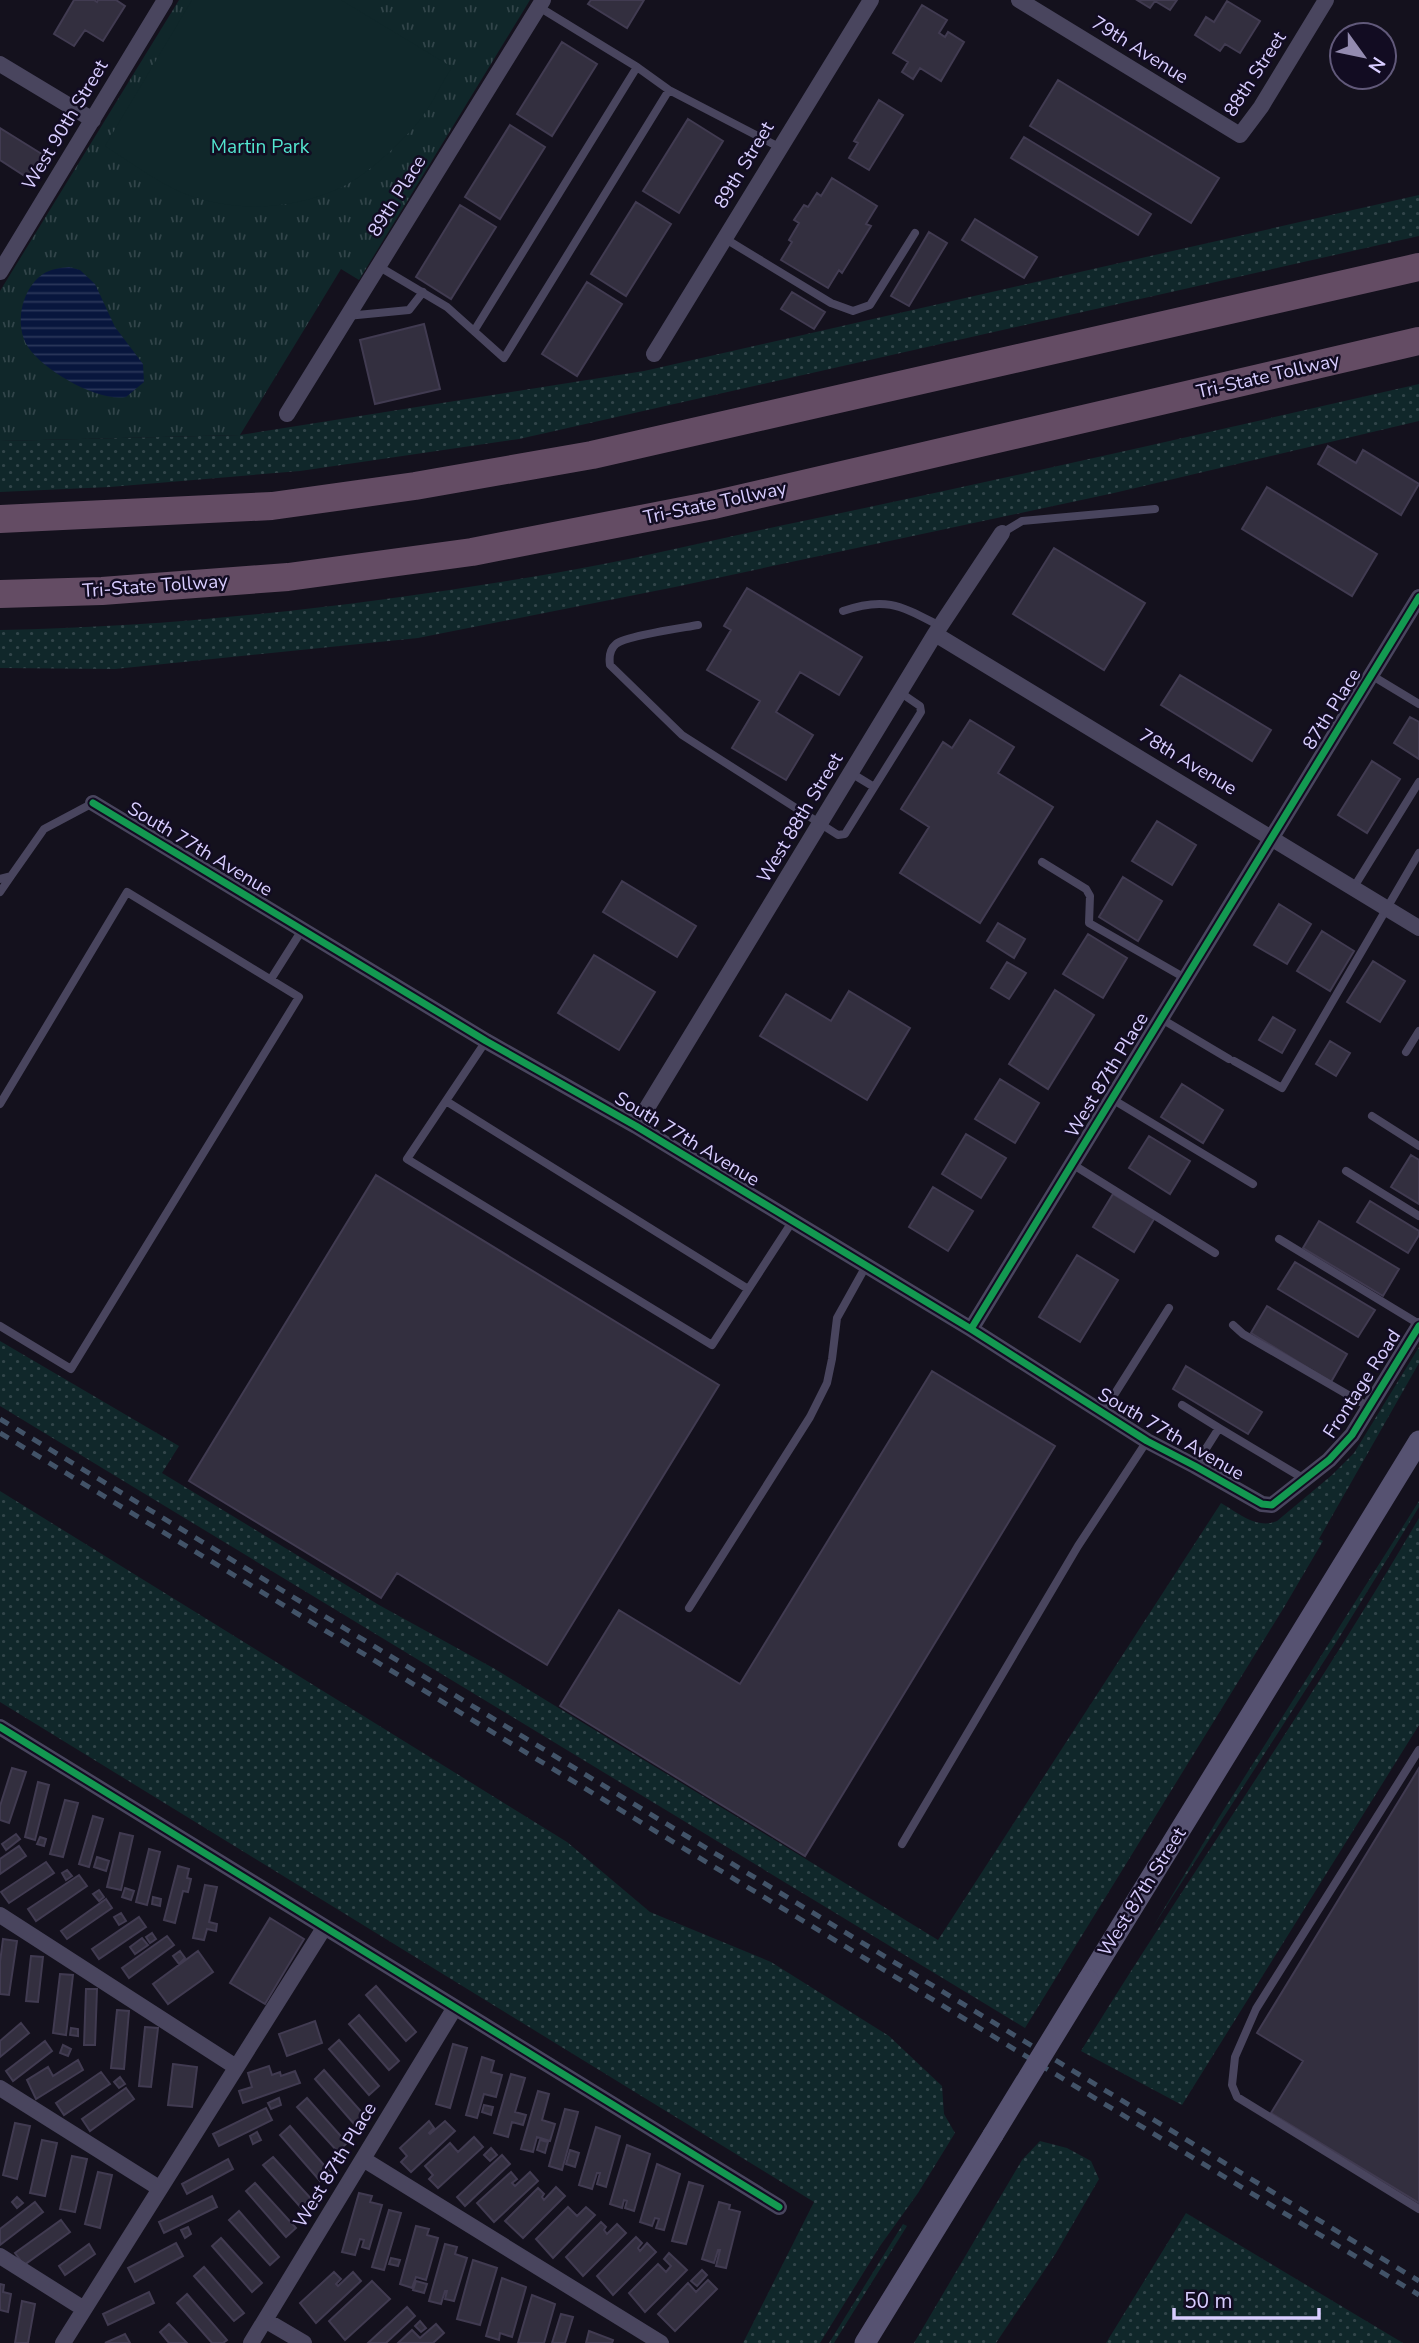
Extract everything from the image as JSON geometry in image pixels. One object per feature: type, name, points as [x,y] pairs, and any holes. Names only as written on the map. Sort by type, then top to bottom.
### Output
[{"type":"highway","points":[[0,519],[272,506],[415,486],[592,455],[1419,267]]},
{"type":"highway","name":"Tri-State Tollway","points":[[0,594],[102,591],[288,576],[472,552],[713,505],[1419,341]]},
{"type":"main road","name":"West 87th Street","points":[[865,2343],[1419,1441]]},
{"type":"street","name":"West 90th Street","points":[[0,272],[165,0]]},
{"type":"street","name":"89th Street","points":[[654,354],[871,0]]},
{"type":"street","name":"79th Avenue","points":[[1019,0],[1240,135]]},
{"type":"street","name":"88th Street","points":[[1240,135],[1261,107],[1326,0]]},
{"type":"street","name":"89th Place","points":[[287,414],[541,3]]},
{"type":"street","points":[[0,64],[93,121]]},
{"type":"street","name":"West 88th Street","points":[[636,1126],[937,630],[1002,533]]},
{"type":"street","name":"87th Place","points":[[1271,837],[1419,597]]},
{"type":"street","name":"78th Avenue","points":[[937,630],[1419,928]]},
{"type":"street","name":"South 77th Avenue","points":[[93,803],[486,1041],[636,1126],[971,1329],[1147,1441],[1262,1504]]},
{"type":"street","name":"West 87th Place","points":[[971,1329],[1271,837]]},
{"type":"street","name":"Frontage Road","points":[[1262,1504],[1272,1504],[1306,1480],[1329,1460],[1352,1434],[1419,1325]]},
{"type":"street","points":[[0,1727],[779,2207]]},
{"type":"street","points":[[0,1915],[236,2067]]},
{"type":"street","points":[[63,2343],[324,1928]]},
{"type":"street","name":"West 87th Place","points":[[251,2343],[454,2009]]},
{"type":"street","points":[[0,2088],[159,2188]]},
{"type":"street","points":[[363,2159],[661,2343]]},
{"type":"street","points":[[0,2256],[84,2309]]},
{"type":"street","points":[[265,2320],[304,2343]]},
{"type":"lane","points":[[541,3],[669,90],[779,147]]},
{"type":"lane","points":[[474,331],[637,67]]},
{"type":"lane","points":[[378,266],[447,307],[504,358],[669,90]]},
{"type":"lane","points":[[724,238],[831,303],[852,311],[870,305],[915,233]]},
{"type":"lane","points":[[347,316],[408,310],[423,292]]},
{"type":"lane","points":[[1002,533],[1022,521],[1155,509]]},
{"type":"lane","points":[[842,611],[865,603],[900,606],[937,630]]},
{"type":"lane","points":[[698,625],[623,640],[612,650],[610,665],[681,735],[838,835],[845,834],[921,712],[920,706],[901,693]]},
{"type":"lane","points":[[1371,675],[1419,704]]},
{"type":"lane","points":[[851,773],[874,788]]},
{"type":"lane","points":[[1354,887],[1419,782]]},
{"type":"lane","points":[[0,892],[44,829],[93,803]]},
{"type":"lane","points":[[1160,1018],[1282,1088],[1419,853]]},
{"type":"lane","points":[[1042,862],[1086,889],[1090,896],[1089,923],[1185,978]]},
{"type":"lane","points":[[0,879],[11,876]]},
{"type":"lane","points":[[0,1104],[127,892],[299,997],[71,1369],[0,1326]]},
{"type":"lane","points":[[271,979],[302,929]]},
{"type":"lane","points":[[1406,1052],[1419,1031]]},
{"type":"lane","points":[[486,1041],[407,1159],[712,1345],[792,1222]]},
{"type":"lane","points":[[1112,1099],[1253,1184]]},
{"type":"lane","points":[[446,1101],[748,1289]]},
{"type":"lane","points":[[1372,1116],[1419,1146]]},
{"type":"lane","points":[[1072,1164],[1215,1253]]},
{"type":"lane","points":[[1346,1171],[1419,1216]]},
{"type":"lane","points":[[1279,1239],[1419,1325]]},
{"type":"lane","points":[[689,1608],[810,1417],[827,1383],[837,1318],[866,1266]]},
{"type":"lane","points":[[1102,1414],[1169,1308]]},
{"type":"lane","points":[[1233,1325],[1243,1334],[1369,1407]]},
{"type":"lane","points":[[1182,1405],[1306,1480]]},
{"type":"lane","points":[[1195,1466],[1219,1428]]},
{"type":"lane","points":[[902,1844],[1078,1546],[1147,1441]]},
{"type":"lane","points":[[1419,1750],[1256,2009],[1235,2057],[1232,2085],[1237,2098],[1419,2210]]},
{"type":"green space","name":"Martin Park","points":[[179,0],[530,0],[359,280],[341,269],[240,435],[0,441],[0,291]]},
{"type":"green space","points":[[192,0],[341,0],[452,67],[415,126],[380,160],[350,183],[320,196],[278,205],[236,206],[194,197],[147,174],[105,146]]},
{"type":"green space","points":[[1419,195],[1419,236],[519,439],[300,471],[110,487],[0,492],[0,441],[240,435],[644,371]]},
{"type":"green space","points":[[1419,384],[1419,421],[1114,493],[675,587],[418,638],[115,669],[0,668],[0,630],[139,624],[279,612],[417,595],[555,573],[957,488]]},
{"type":"green space","points":[[0,1341],[179,1446],[162,1473],[379,1605],[495,1669],[938,1940],[1221,1503],[1255,1522],[1277,1521],[1354,1453],[1419,1347],[1419,1363],[1319,1539],[1323,1541],[1283,1609],[1025,2028],[0,1406]]},
{"type":"green space","points":[[0,1491],[567,1842],[650,1912],[771,1962],[889,2036],[942,2086],[944,2114],[955,2133],[820,2343],[743,2343],[814,2202],[0,1702]]},
{"type":"green space","points":[[1419,1501],[1419,1507],[1337,1641],[1153,1927],[1216,1822]]},
{"type":"green space","points":[[1419,1518],[1419,1725],[1182,2105],[1081,2051],[1337,1653]]},
{"type":"green space","points":[[1040,2141],[1067,2148],[1091,2161],[1099,2179],[1056,2253],[996,2343],[914,2343],[1022,2160]]},
{"type":"green space","points":[[1186,2213],[1403,2343],[1106,2343]]},
{"type":"green space","points":[[903,2224],[907,2226],[834,2343],[829,2343]]},
{"type":"water","points":[[69,267],[80,270],[95,284],[115,327],[143,364],[144,382],[126,397],[101,395],[72,383],[46,366],[28,347],[24,338],[21,328],[22,308],[29,289],[46,272]]},
{"type":"building","points":[[74,0],[116,0],[125,6],[103,41],[85,30],[74,46],[54,34]]},
{"type":"building","points":[[591,0],[644,0],[627,28],[588,4]]},
{"type":"building","points":[[1137,0],[1177,0],[1170,10],[1155,1],[1150,8]]},
{"type":"building","points":[[1227,1],[1260,21],[1240,53],[1225,44],[1220,51],[1195,35],[1206,17],[1214,22]]},
{"type":"building","points":[[922,5],[947,20],[939,33],[945,37],[948,32],[964,42],[941,81],[920,68],[913,79],[902,72],[908,62],[893,53]]},
{"type":"building","points":[[562,42],[597,64],[552,136],[517,114]]},
{"type":"building","points":[[1058,80],[1219,178],[1191,223],[1030,126]]},
{"type":"building","points":[[879,100],[903,115],[869,170],[849,158],[858,143],[854,141]]},
{"type":"building","points":[[688,119],[723,141],[679,213],[643,191]]},
{"type":"building","points":[[510,125],[545,147],[500,219],[465,197]]},
{"type":"building","points":[[0,128],[45,156],[31,180],[0,160]]},
{"type":"building","points":[[1024,137],[1151,214],[1138,235],[1011,158]]},
{"type":"building","points":[[832,178],[877,206],[866,224],[871,226],[842,273],[839,270],[828,288],[781,260],[799,223],[794,220],[804,205],[808,207],[817,193],[821,196]]},
{"type":"building","points":[[636,202],[671,224],[626,296],[591,274]]},
{"type":"building","points":[[460,205],[496,227],[451,299],[416,277]]},
{"type":"building","points":[[975,219],[1037,257],[1024,278],[962,240]]},
{"type":"building","points":[[929,232],[947,243],[909,306],[891,296]]},
{"type":"building","points":[[587,282],[622,304],[577,376],[542,354]]},
{"type":"building","points":[[792,292],[825,312],[814,329],[781,309]]},
{"type":"building","points":[[424,324],[440,389],[375,404],[360,340]]},
{"type":"building","points":[[1328,446],[1356,463],[1363,450],[1419,484],[1401,515],[1318,464]]},
{"type":"building","points":[[1267,487],[1377,554],[1352,596],[1242,529]]},
{"type":"building","points":[[1054,548],[1145,603],[1104,670],[1013,614]]},
{"type":"building","points":[[747,588],[862,657],[839,695],[800,672],[776,712],[813,735],[786,780],[732,748],[760,701],[707,670],[731,630],[724,626]]},
{"type":"building","points":[[1180,675],[1271,730],[1252,761],[1161,705]]},
{"type":"building","points":[[1410,717],[1419,722],[1419,759],[1394,743]]},
{"type":"building","points":[[970,720],[1014,747],[998,773],[1053,807],[980,923],[900,873],[929,827],[901,809],[943,742],[952,748]]},
{"type":"building","points":[[1372,761],[1400,779],[1367,833],[1338,815]]},
{"type":"building","points":[[1157,821],[1196,845],[1172,885],[1132,861]]},
{"type":"building","points":[[1123,877],[1162,901],[1138,941],[1099,917]]},
{"type":"building","points":[[622,881],[696,926],[677,957],[603,912]]},
{"type":"building","points":[[1279,904],[1311,924],[1287,964],[1254,945]]},
{"type":"building","points":[[998,923],[1025,939],[1014,958],[987,941]]},
{"type":"building","points":[[1322,931],[1354,951],[1330,991],[1297,971]]},
{"type":"building","points":[[1088,934],[1127,958],[1103,998],[1063,974]]},
{"type":"building","points":[[594,955],[655,992],[619,1050],[558,1013]]},
{"type":"building","points":[[1373,961],[1405,981],[1380,1022],[1347,1002]]},
{"type":"building","points":[[1007,962],[1026,973],[1009,999],[991,988]]},
{"type":"building","points":[[1055,990],[1094,1015],[1048,1089],[1009,1064]]},
{"type":"building","points":[[849,991],[910,1028],[867,1100],[760,1036],[786,994],[831,1021]]},
{"type":"building","points":[[1273,1017],[1295,1030],[1282,1053],[1259,1040]]},
{"type":"building","points":[[1330,1041],[1350,1053],[1336,1076],[1316,1064]]},
{"type":"building","points":[[1000,1079],[1039,1103],[1015,1143],[975,1119]]},
{"type":"building","points":[[1182,1084],[1223,1110],[1203,1143],[1161,1117]]},
{"type":"building","points":[[966,1134],[1006,1158],[981,1198],[942,1174]]},
{"type":"building","points":[[1149,1136],[1190,1161],[1170,1194],[1129,1168]]},
{"type":"building","points":[[1411,1155],[1419,1160],[1419,1204],[1391,1187]]},
{"type":"building","points":[[376,1175],[719,1385],[547,1665],[397,1573],[381,1598],[189,1481]]},
{"type":"building","points":[[933,1187],[973,1211],[948,1251],[909,1227]]},
{"type":"building","points":[[1113,1194],[1154,1219],[1134,1252],[1093,1227]]},
{"type":"building","points":[[1370,1201],[1419,1231],[1408,1253],[1357,1222]]},
{"type":"building","points":[[1319,1221],[1399,1269],[1383,1296],[1303,1248]]},
{"type":"building","points":[[1077,1255],[1118,1280],[1080,1342],[1039,1317]]},
{"type":"building","points":[[1295,1262],[1375,1310],[1358,1337],[1278,1289]]},
{"type":"building","points":[[1267,1306],[1347,1354],[1331,1382],[1251,1333]]},
{"type":"building","points":[[1186,1366],[1262,1412],[1248,1434],[1173,1389]]},
{"type":"building","points":[[932,1371],[1055,1446],[805,1856],[560,1706],[619,1610],[740,1684]]},
{"type":"building","points":[[12,1768],[26,1772],[9,1823],[0,1820],[0,1806]]},
{"type":"building","points":[[1419,1768],[1419,2203],[1271,2113],[1303,2061],[1257,2033]]},
{"type":"building","points":[[38,1782],[49,1785],[35,1840],[25,1837]]},
{"type":"building","points":[[65,1800],[78,1803],[63,1857],[50,1854]]},
{"type":"building","points":[[93,1816],[103,1819],[89,1867],[79,1864]]},
{"type":"building","points":[[120,1833],[133,1836],[121,1890],[107,1887]]},
{"type":"building","points":[[16,1834],[20,1839],[6,1850],[2,1844]]},
{"type":"building","points":[[40,1837],[46,1839],[44,1846],[37,1844]]},
{"type":"building","points":[[19,1846],[26,1856],[0,1874],[0,1859]]},
{"type":"building","points":[[149,1849],[160,1852],[147,1905],[136,1902]]},
{"type":"building","points":[[97,1857],[109,1861],[106,1871],[94,1867]]},
{"type":"building","points":[[46,1862],[54,1873],[9,1903],[1,1892]]},
{"type":"building","points":[[178,1866],[189,1869],[187,1878],[191,1879],[188,1892],[183,1891],[175,1923],[164,1920]]},
{"type":"building","points":[[67,1870],[72,1876],[66,1880],[62,1873]]},
{"type":"building","points":[[79,1875],[87,1886],[36,1921],[28,1909]]},
{"type":"building","points":[[205,1885],[217,1887],[209,1922],[217,1924],[216,1931],[207,1929],[204,1940],[193,1938]]},
{"type":"building","points":[[125,1888],[134,1891],[131,1900],[122,1897]]},
{"type":"building","points":[[99,1890],[104,1897],[99,1901],[93,1894]]},
{"type":"building","points":[[153,1897],[161,1899],[160,1906],[152,1904]]},
{"type":"building","points":[[106,1899],[112,1908],[67,1939],[61,1931]]},
{"type":"building","points":[[121,1913],[126,1921],[119,1925],[114,1917]]},
{"type":"building","points":[[139,1917],[146,1927],[99,1959],[92,1949]]},
{"type":"building","points":[[270,1918],[304,1939],[265,2004],[230,1983]]},
{"type":"building","points":[[152,1933],[156,1939],[150,1943],[146,1937]]},
{"type":"building","points":[[167,1936],[174,1945],[129,1978],[122,1968]]},
{"type":"building","points":[[142,1938],[148,1945],[135,1954],[130,1947]]},
{"type":"building","points":[[3,1939],[17,1941],[9,1995],[0,1994]]},
{"type":"building","points":[[180,1951],[185,1958],[179,1964],[173,1956]]},
{"type":"building","points":[[198,1951],[213,1972],[168,2004],[153,1984]]},
{"type":"building","points":[[31,1956],[43,1957],[38,2002],[26,2001]]},
{"type":"building","points":[[60,1974],[73,1975],[66,2035],[53,2033]]},
{"type":"building","points":[[376,1986],[416,2032],[406,2041],[366,1995]]},
{"type":"building","points":[[86,1989],[97,1989],[95,2045],[84,2045]]},
{"type":"building","points":[[117,2010],[129,2011],[124,2069],[111,2068]]},
{"type":"building","points":[[359,2015],[399,2061],[389,2070],[349,2024]]},
{"type":"building","points":[[315,2021],[322,2043],[287,2056],[279,2034]]},
{"type":"building","points":[[21,2023],[29,2033],[0,2057],[0,2041]]},
{"type":"building","points":[[145,2027],[158,2028],[151,2087],[139,2086]]},
{"type":"building","points":[[71,2028],[78,2029],[78,2036],[70,2035]]},
{"type":"building","points":[[339,2040],[379,2086],[369,2095],[329,2049]]},
{"type":"building","points":[[45,2041],[52,2051],[13,2081],[6,2071]]},
{"type":"building","points":[[453,2044],[467,2048],[450,2108],[436,2104]]},
{"type":"building","points":[[63,2045],[71,2049],[68,2056],[60,2053]]},
{"type":"building","points":[[482,2057],[494,2061],[491,2072],[502,2075],[496,2097],[484,2094],[477,2118],[466,2115]]},
{"type":"building","points":[[78,2060],[83,2070],[36,2099],[27,2080],[48,2067],[53,2076]]},
{"type":"building","points":[[173,2064],[197,2067],[192,2107],[168,2105]]},
{"type":"building","points":[[269,2066],[272,2075],[280,2072],[281,2076],[295,2071],[300,2083],[243,2103],[239,2091],[252,2087],[248,2073]]},
{"type":"building","points":[[324,2070],[365,2116],[355,2125],[315,2079]]},
{"type":"building","points":[[101,2072],[110,2084],[64,2115],[56,2103]]},
{"type":"building","points":[[511,2074],[525,2078],[515,2112],[526,2115],[523,2125],[512,2122],[508,2137],[494,2133]]},
{"type":"building","points":[[120,2077],[125,2084],[119,2088],[114,2082]]},
{"type":"building","points":[[126,2088],[134,2099],[90,2131],[82,2119]]},
{"type":"building","points":[[538,2091],[549,2094],[542,2120],[555,2124],[550,2141],[537,2137],[533,2152],[521,2149]]},
{"type":"building","points":[[279,2098],[281,2105],[271,2109],[268,2103]]},
{"type":"building","points":[[307,2098],[347,2143],[338,2152],[297,2107]]},
{"type":"building","points":[[484,2105],[493,2107],[491,2115],[482,2112]]},
{"type":"building","points":[[266,2108],[272,2120],[219,2146],[213,2134]]},
{"type":"building","points":[[565,2109],[578,2112],[562,2170],[549,2166]]},
{"type":"building","points":[[429,2121],[434,2128],[430,2134],[445,2121],[455,2131],[411,2172],[401,2162],[407,2156],[400,2148]]},
{"type":"building","points":[[15,2123],[30,2126],[17,2179],[3,2175]]},
{"type":"building","points":[[290,2126],[330,2172],[320,2181],[280,2135]]},
{"type":"building","points":[[596,2127],[620,2136],[606,2187],[597,2184],[600,2173],[597,2173],[592,2189],[579,2185]]},
{"type":"building","points":[[257,2132],[261,2140],[253,2144],[250,2136]]},
{"type":"building","points":[[474,2137],[483,2147],[438,2188],[429,2179],[433,2175],[425,2166],[450,2143],[458,2152]]},
{"type":"building","points":[[42,2140],[57,2143],[45,2196],[30,2193]]},
{"type":"building","points":[[540,2140],[548,2142],[545,2153],[537,2150]]},
{"type":"building","points":[[627,2145],[650,2154],[634,2211],[625,2208],[627,2201],[624,2200],[622,2208],[610,2204]]},
{"type":"building","points":[[491,2148],[497,2155],[490,2161],[484,2155]]},
{"type":"building","points":[[570,2150],[579,2153],[575,2167],[566,2164]]},
{"type":"building","points":[[502,2155],[510,2164],[465,2206],[457,2197]]},
{"type":"building","points":[[72,2156],[87,2159],[75,2212],[60,2209]]},
{"type":"building","points":[[273,2157],[314,2202],[304,2211],[263,2165]]},
{"type":"building","points":[[228,2159],[233,2169],[187,2194],[182,2184]]},
{"type":"building","points":[[657,2164],[680,2174],[664,2230],[656,2228],[659,2219],[655,2218],[652,2226],[640,2222]]},
{"type":"building","points":[[98,2172],[112,2175],[100,2228],[85,2224]]},
{"type":"building","points":[[511,2172],[517,2179],[512,2183],[515,2186],[530,2172],[538,2181],[494,2222],[477,2203]]},
{"type":"building","points":[[689,2182],[703,2186],[686,2244],[672,2241]]},
{"type":"building","points":[[255,2183],[296,2228],[286,2237],[246,2191]]},
{"type":"building","points":[[556,2187],[565,2196],[523,2238],[505,2221],[538,2188],[544,2194],[544,2200]]},
{"type":"building","points":[[359,2193],[372,2196],[370,2202],[382,2205],[369,2249],[362,2247],[364,2240],[360,2239],[355,2255],[342,2252]]},
{"type":"building","points":[[212,2196],[217,2207],[164,2233],[159,2222]]},
{"type":"building","points":[[17,2197],[23,2203],[17,2208],[12,2202]]},
{"type":"building","points":[[35,2202],[43,2212],[0,2245],[0,2229]]},
{"type":"building","points":[[719,2202],[740,2212],[726,2268],[716,2266],[720,2250],[714,2263],[702,2259]]},
{"type":"building","points":[[568,2207],[577,2216],[586,2207],[595,2215],[553,2258],[536,2239]]},
{"type":"building","points":[[389,2210],[401,2213],[384,2270],[372,2267]]},
{"type":"building","points":[[239,2211],[279,2257],[270,2265],[229,2220]]},
{"type":"building","points":[[61,2220],[70,2232],[24,2265],[15,2253]]},
{"type":"building","points":[[601,2222],[606,2227],[604,2230],[607,2234],[617,2224],[626,2233],[583,2276],[566,2257]]},
{"type":"building","points":[[416,2226],[429,2229],[427,2235],[438,2238],[426,2280],[416,2277],[412,2288],[400,2284]]},
{"type":"building","points":[[188,2227],[191,2234],[185,2238],[181,2230]]},
{"type":"building","points":[[636,2237],[642,2243],[638,2248],[640,2251],[647,2243],[656,2252],[613,2295],[597,2276]]},
{"type":"building","points":[[221,2238],[262,2283],[252,2292],[212,2246]]},
{"type":"building","points":[[176,2243],[183,2256],[135,2282],[128,2268]]},
{"type":"building","points":[[89,2244],[95,2254],[65,2275],[59,2266]]},
{"type":"building","points":[[445,2244],[457,2247],[455,2254],[467,2258],[454,2301],[445,2299],[445,2291],[441,2304],[429,2301]]},
{"type":"building","points":[[669,2253],[687,2270],[645,2312],[629,2293],[658,2264],[666,2272],[671,2266],[664,2259]]},
{"type":"building","points":[[391,2258],[400,2260],[398,2266],[389,2264]]},
{"type":"building","points":[[473,2260],[497,2268],[480,2325],[457,2319]]},
{"type":"building","points":[[204,2267],[244,2313],[234,2321],[194,2276]]},
{"type":"building","points":[[702,2270],[707,2275],[697,2286],[691,2281]]},
{"type":"building","points":[[334,2272],[341,2279],[336,2284],[338,2286],[353,2272],[361,2281],[316,2323],[300,2303]]},
{"type":"building","points":[[502,2278],[526,2287],[512,2337],[500,2333],[499,2340],[486,2336]]},
{"type":"building","points":[[708,2280],[717,2289],[675,2331],[658,2314],[688,2283],[696,2292]]},
{"type":"building","points":[[372,2281],[390,2299],[345,2340],[329,2321]]},
{"type":"building","points":[[416,2281],[427,2284],[424,2293],[413,2290]]},
{"type":"building","points":[[0,2284],[4,2285],[3,2292],[11,2294],[8,2312],[0,2310]]},
{"type":"building","points":[[149,2292],[154,2303],[108,2325],[103,2314]]},
{"type":"building","points":[[187,2294],[227,2340],[223,2343],[212,2343],[177,2303]]},
{"type":"building","points":[[532,2295],[555,2304],[544,2343],[518,2343]]},
{"type":"building","points":[[22,2301],[35,2304],[28,2343],[15,2343]]},
{"type":"building","points":[[407,2307],[415,2316],[386,2343],[368,2343]]},
{"type":"building","points":[[561,2314],[573,2317],[565,2343],[552,2343]]},
{"type":"building","points":[[420,2321],[426,2328],[421,2332],[415,2326]]},
{"type":"building","points":[[169,2324],[187,2343],[169,2343],[160,2332]]},
{"type":"building","points":[[436,2324],[444,2333],[433,2343],[398,2343],[412,2330],[420,2338]]},
{"type":"building","points":[[589,2331],[613,2340],[612,2343],[586,2343]]},
{"type":"building","points":[[125,2334],[130,2343],[105,2343]]},
{"type":"railway","points":[[0,1419],[1419,2281]]},
{"type":"railway","points":[[0,1433],[1419,2295]]},
{"type":"cycle path","points":[[971,1329],[1419,597]]},
{"type":"cycle path","points":[[93,803],[486,1041],[636,1126],[971,1329],[1147,1441],[1262,1504],[1272,1505],[1329,1460],[1352,1435],[1419,1326]]},
{"type":"cycle path","points":[[0,1727],[779,2207]]}]
